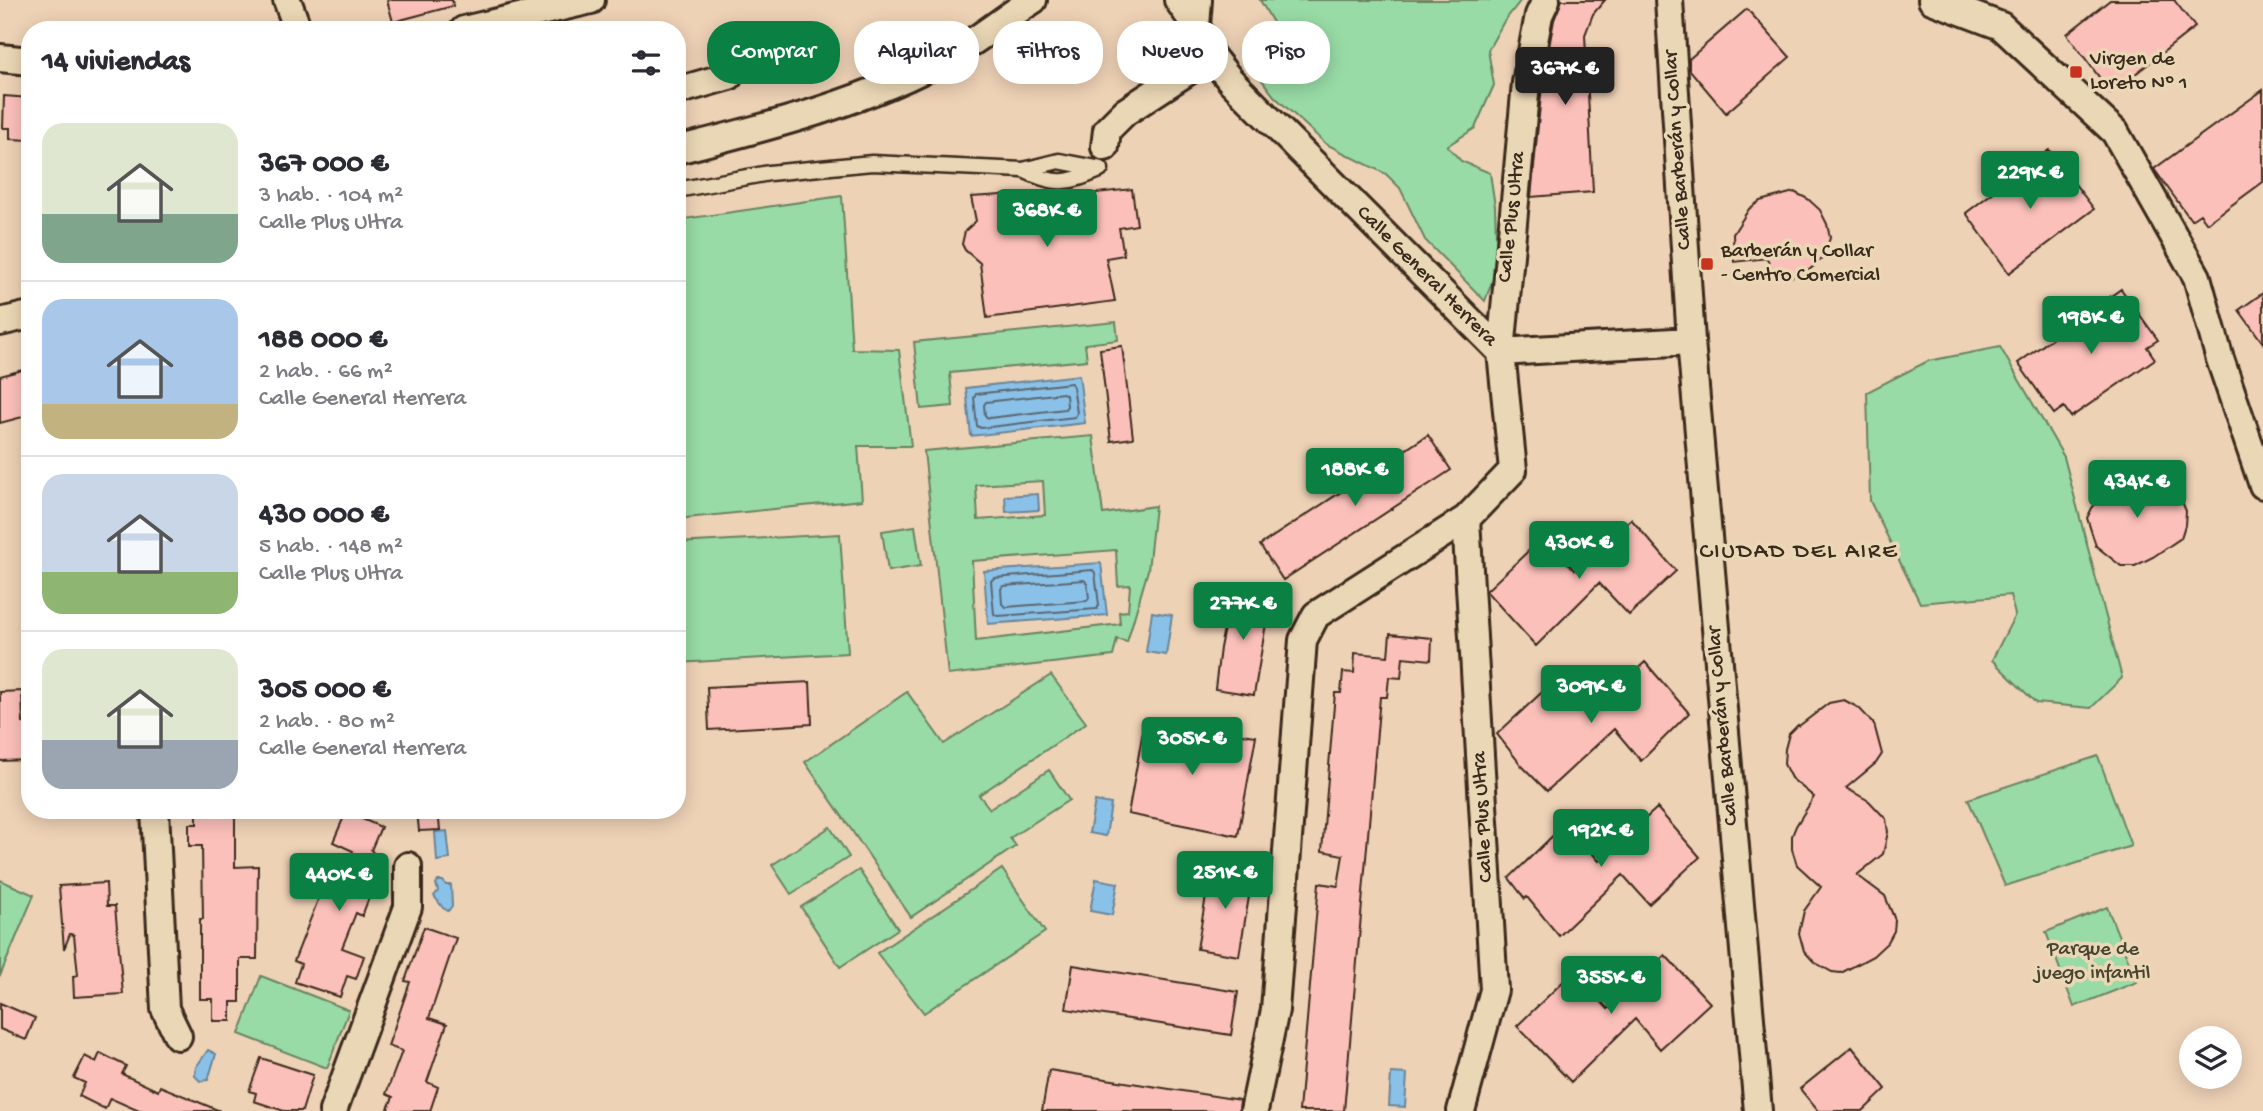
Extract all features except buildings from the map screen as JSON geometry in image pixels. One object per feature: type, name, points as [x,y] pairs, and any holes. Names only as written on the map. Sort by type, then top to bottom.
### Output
[{"type":"street","points":[[288,0],[295,21]]},
{"type":"street","points":[[491,17],[592,0]]},
{"type":"street","points":[[686,148],[793,121],[868,95],[954,54],[1033,0]]},
{"type":"street","name":"Calle General Herrera","points":[[1178,0],[1197,13]]},
{"type":"street","name":"Calle Plus Ultra","points":[[1501,352],[1525,83],[1539,15],[1546,0]]},
{"type":"street","name":"Calle Barberán y Collar","points":[[1669,0],[1691,341],[1758,1111]]},
{"type":"street","points":[[1932,0],[2001,26],[2115,132],[2197,277],[2219,356],[2263,485]]},
{"type":"street","points":[[0,58],[21,60]]},
{"type":"street","name":"Calle General Herrera","points":[[1228,77],[1501,352],[1513,470],[1466,519],[1317,615],[1303,640],[1275,1010],[1254,1111]]},
{"type":"street","points":[[686,88],[707,82]]},
{"type":"street","points":[[1103,158],[1107,130],[1125,112],[1168,84]]},
{"type":"street","points":[[0,321],[21,317]]},
{"type":"street","points":[[1501,352],[1691,341]]},
{"type":"street","name":"Calle Plus Ultra","points":[[1461,1111],[1494,990],[1466,519]]},
{"type":"street","points":[[155,819],[165,1009],[178,1036]]},
{"type":"street","points":[[332,1111],[408,907],[408,866]]},
{"type":"lane","points":[[686,188],[769,173],[872,163],[1023,170],[1047,182],[1074,181],[1103,158]]},
{"type":"green space","points":[[1260,0],[1521,0],[1503,23],[1488,50],[1494,85],[1475,128],[1447,146],[1461,161],[1490,173],[1495,206],[1497,268],[1485,301],[1425,240],[1400,188],[1386,174],[1326,144],[1274,96],[1265,84],[1330,84],[1330,21],[1272,21]]},
{"type":"green space","points":[[842,196],[852,349],[899,350],[911,446],[858,446],[862,500],[686,518],[686,219]]},
{"type":"green space","points":[[1116,322],[1118,340],[1085,344],[1087,360],[950,373],[953,406],[921,409],[914,342]]},
{"type":"green space","points":[[2000,347],[2064,457],[2122,678],[2091,708],[2036,703],[1992,660],[2015,615],[2010,595],[1920,603],[1870,501],[1867,392],[1928,361]]},
{"type":"green space","points":[[1093,436],[1103,514],[1155,506],[1148,570],[1127,642],[1117,639],[1113,656],[948,675],[924,451]],"holes":[[[1043,481],[1045,515],[978,520],[976,485]],[[1116,550],[1118,586],[1130,585],[1128,611],[1119,612],[1120,624],[976,641],[972,561]]]},
{"type":"green space","points":[[915,526],[921,566],[888,571],[882,531]]},
{"type":"green space","points":[[840,534],[848,653],[686,662],[686,543]]},
{"type":"green space","points":[[1051,675],[1086,723],[979,795],[990,809],[1049,770],[1069,800],[1010,838],[1016,846],[911,917],[805,762],[907,692],[944,744]]},
{"type":"green space","points":[[2098,756],[2131,846],[2005,886],[1968,799]]},
{"type":"green space","points":[[830,827],[849,857],[791,894],[772,865]]},
{"type":"green space","points":[[1002,869],[1045,932],[924,1013],[877,953]]},
{"type":"green space","points":[[859,870],[898,929],[840,967],[801,907]]},
{"type":"green space","points":[[0,880],[34,895],[0,976]]},
{"type":"green space","name":"Parque de juego infantil","points":[[2107,907],[2137,982],[2074,1007],[2046,932]]},
{"type":"green space","points":[[261,976],[349,1010],[327,1068],[239,1034]]},
{"type":"water","points":[[1079,375],[1085,423],[971,436],[966,388]]},
{"type":"water","points":[[1038,494],[1039,510],[1006,512],[1005,496]]},
{"type":"water","points":[[1101,563],[1107,615],[988,624],[984,571]]},
{"type":"water","points":[[1152,612],[1172,615],[1166,655],[1146,652]]},
{"type":"water","points":[[1095,801],[1111,804],[1106,836],[1089,833]]},
{"type":"water","points":[[447,831],[450,859],[437,861],[435,832]]},
{"type":"water","points":[[1096,879],[1118,883],[1112,915],[1090,911]]},
{"type":"water","points":[[438,881],[451,885],[452,906],[448,911],[434,896],[438,891]]},
{"type":"water","points":[[208,1050],[216,1054],[208,1080],[200,1081],[195,1076],[196,1067]]},
{"type":"water","points":[[1391,1073],[1407,1074],[1405,1107],[1389,1106]]},
{"type":"place","name":"Virgen de Loreto Nº 1","points":[[2076,72]]},
{"type":"place","name":"Barberán y Collar - Centro Comercial","points":[[1707,264]]},
{"type":"district","name":"CIUDAD DEL AIRE","points":[[1799,552]]}]
